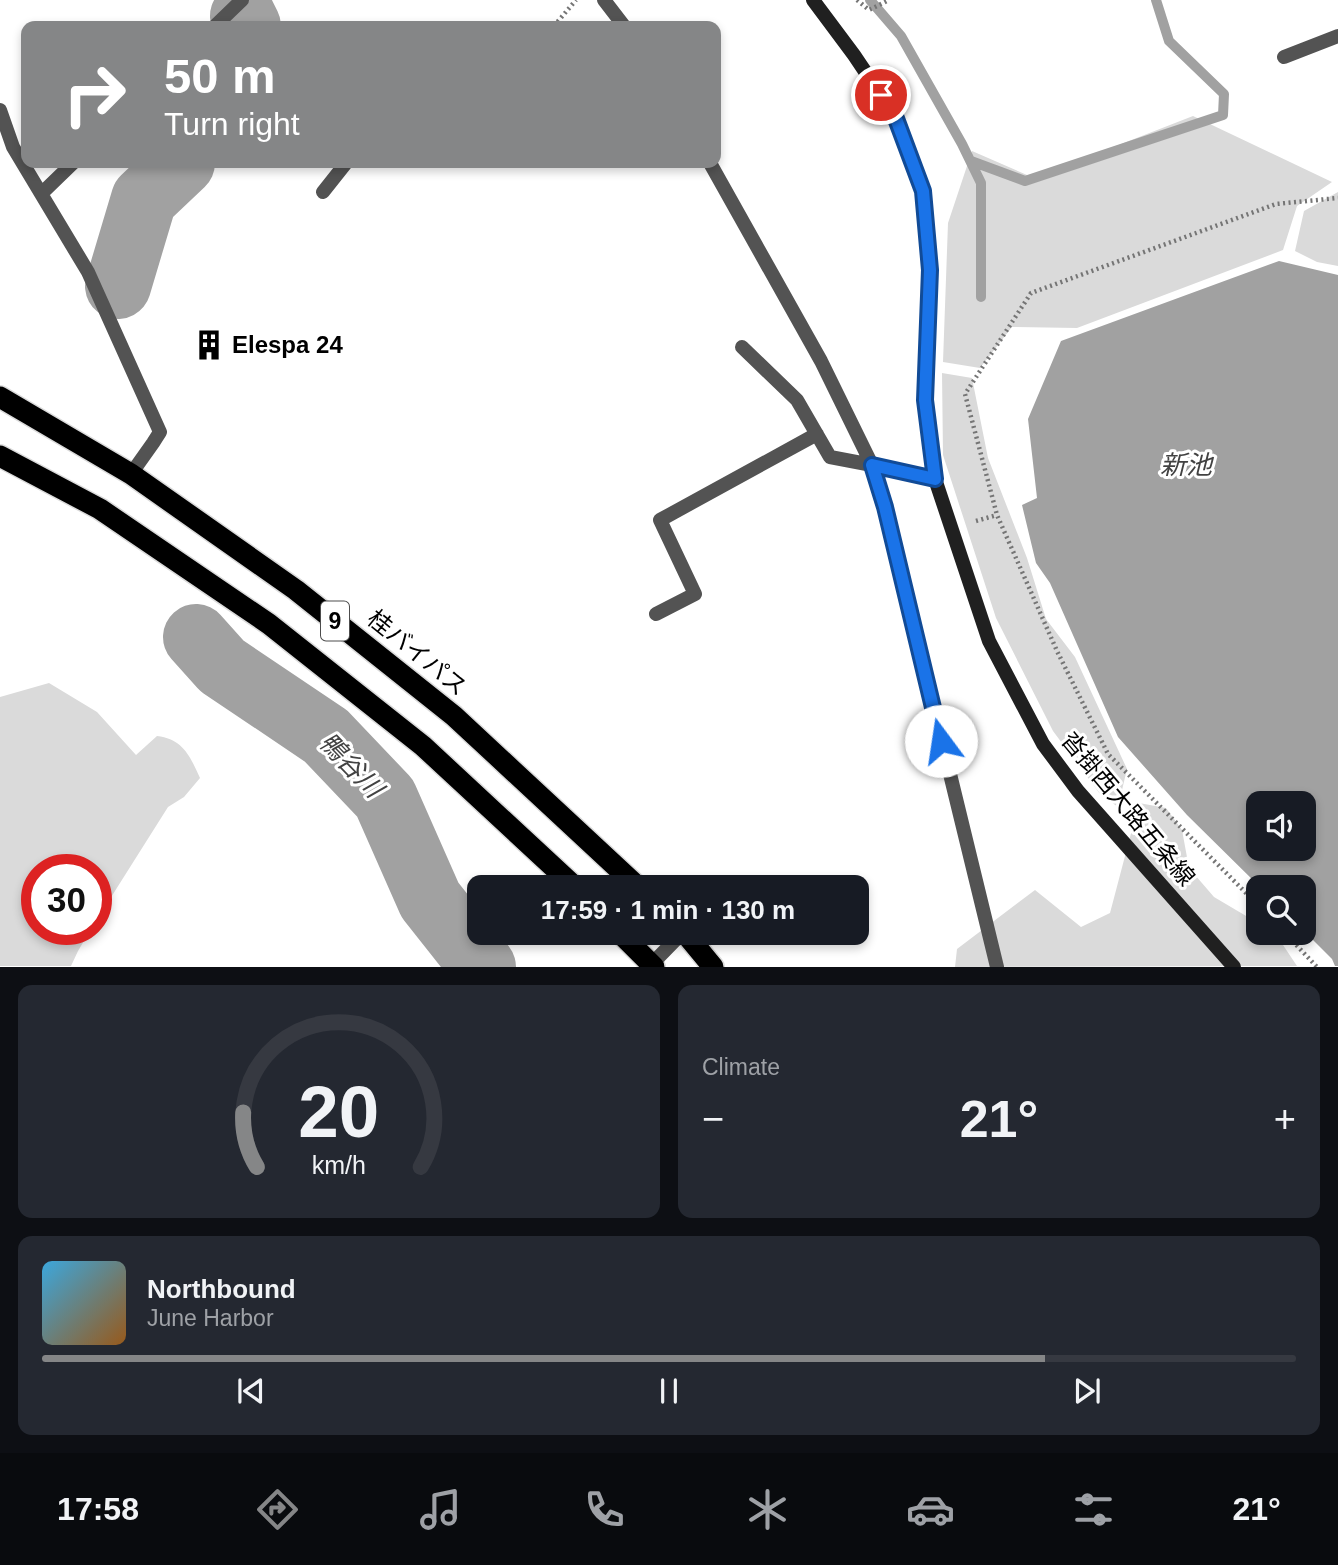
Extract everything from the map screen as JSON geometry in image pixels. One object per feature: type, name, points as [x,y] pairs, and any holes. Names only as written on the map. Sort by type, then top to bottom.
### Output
[{"type":"highway","name":"桂バイパス","points":[[0,397],[131,474],[296,590],[454,716],[625,875]]},
{"type":"highway","name":"9","points":[[0,456],[100,509],[269,624],[423,746],[562,875]]},
{"type":"highway","points":[[631,945],[651,966]]},
{"type":"highway","points":[[694,945],[713,967]]},
{"type":"main road","name":"沓掛西大路五条線","points":[[813,0],[895,116],[923,191],[930,270],[925,400],[935,479],[989,641],[1043,744],[1078,791],[1234,967]]},
{"type":"street","points":[[220,21],[242,0]]},
{"type":"street","points":[[604,0],[620,21]]},
{"type":"street","points":[[1284,57],[1338,36]]},
{"type":"street","points":[[0,110],[13,147],[21,160]]},
{"type":"street","points":[[26,168],[88,272],[160,432],[131,474]]},
{"type":"street","points":[[42,193],[68,168]]},
{"type":"street","points":[[323,192],[342,168]]},
{"type":"street","points":[[713,168],[821,361],[872,465],[885,507],[997,967]]},
{"type":"street","points":[[742,347],[797,400],[830,457],[935,479]]},
{"type":"street","points":[[656,614],[695,594],[660,520],[817,434]]},
{"type":"street","points":[[651,966],[671,945]]},
{"type":"path","points":[[558,21],[576,0]]},
{"type":"path","points":[[857,0],[869,10],[889,0]]},
{"type":"path","points":[[1246,893],[1108,754],[1057,651],[997,514],[965,394],[1031,293],[1276,204],[1338,198]]},
{"type":"path","points":[[1296,945],[1317,967]]},
{"type":"shaded area","points":[[1193,116],[1332,182],[1297,206],[1283,250],[1077,328],[1012,327],[980,368],[943,362],[948,223],[972,151],[1034,178]]},
{"type":"shaded area","points":[[1338,192],[1338,266],[1317,262],[1295,251],[1304,211]]},
{"type":"shaded area","points":[[942,373],[972,378],[988,458],[1027,558],[1046,619],[1075,657],[1127,769],[1118,807],[1100,794],[1053,731],[996,618],[943,455]]},
{"type":"shaded area","points":[[49,683],[97,712],[136,755],[157,736],[173,741],[189,756],[200,778],[184,797],[168,807],[112,896],[112,854],[21,854],[21,945],[82,945],[71,966],[0,966],[0,697]]},
{"type":"shaded area","points":[[1139,803],[1166,808],[1182,830],[1189,868],[1214,897],[1246,916],[1246,945],[1283,945],[1297,966],[955,967],[957,949],[1035,890],[1081,927],[1110,913]]},
{"type":"water","name":"新池","points":[[1279,261],[1338,275],[1338,966],[1335,966],[1332,959],[1316,943],[1316,875],[1248,875],[1187,815],[1118,737],[1050,583],[1036,563],[1022,505],[1037,498],[1028,419],[1061,341]]},
{"type":"waterway","points":[[870,0],[901,36],[981,183],[981,297]]},
{"type":"waterway","points":[[971,161],[1025,181],[1223,115],[1224,94],[1169,41],[1156,0]]},
{"type":"waterway","name":"鴨谷川","points":[[243,16],[246,21]]},
{"type":"waterway","name":"鴨谷川","points":[[118,286],[144,199],[177,168]]},
{"type":"waterway","name":"鴨谷川","points":[[196,637],[222,666],[326,736],[385,798],[430,900],[483,967]]},
{"type":"place","name":"Elespa 24","points":[[209,345]]},
{"type":"route","points":[[881,95],[895,116],[923,191],[930,270],[925,400],[935,479],[872,465],[885,507],[941,741]]}]
